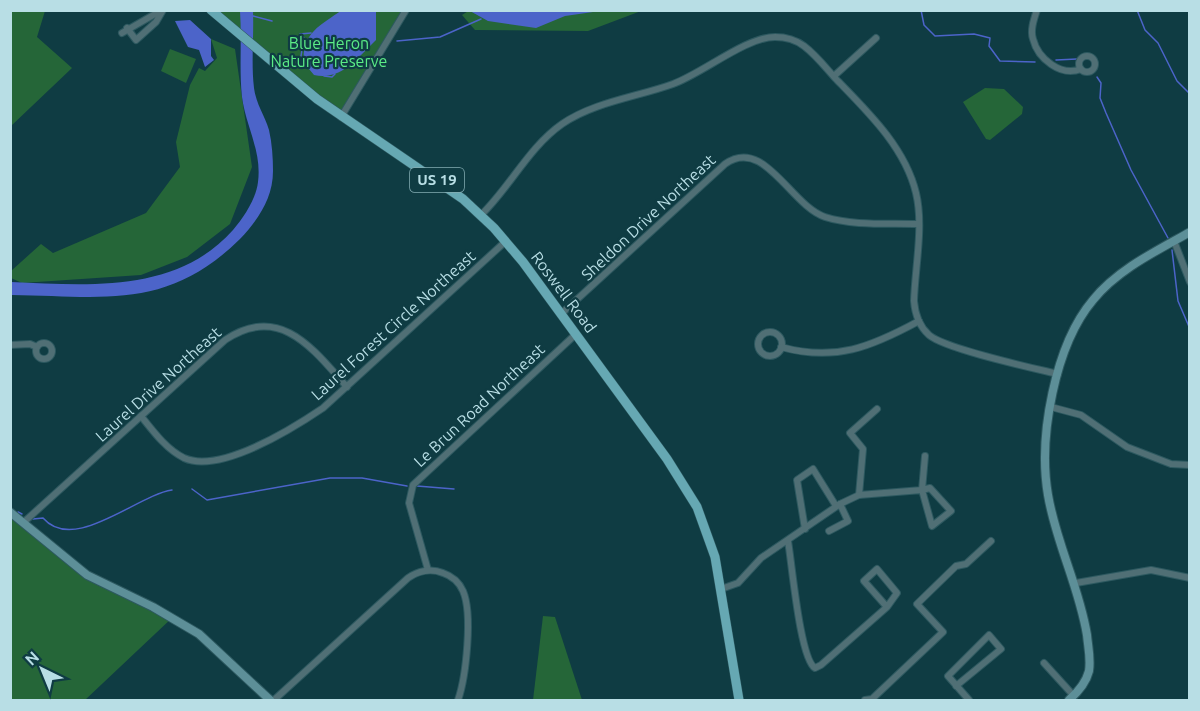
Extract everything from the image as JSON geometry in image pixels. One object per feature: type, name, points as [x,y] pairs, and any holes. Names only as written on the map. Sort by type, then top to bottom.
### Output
[{"type":"main road","name":"Roswell Road","points":[[211,10],[257,51],[341,117],[444,185],[481,215],[506,241],[684,484],[708,535],[721,589],[739,700]]},
{"type":"street","points":[[162,10],[156,22],[136,40],[124,31],[162,10]]},
{"type":"street","points":[[1037,10],[1032,34],[1033,41],[1042,56],[1060,70],[1081,69]]},
{"type":"street","points":[[341,117],[406,11]]},
{"type":"street","points":[[481,215],[509,186],[542,142],[564,123],[590,110],[683,80],[756,40],[776,36],[796,41],[809,50],[876,123],[902,160],[916,193],[918,224],[914,302],[918,321],[929,335],[942,342],[1058,374]]},
{"type":"street","points":[[834,76],[876,38]]},
{"type":"street","name":"Sheldon Drive Northeast","points":[[561,314],[725,164],[738,157],[750,157],[761,161],[802,204],[823,216],[840,220],[918,224]]},
{"type":"street","points":[[1044,663],[1072,698],[1084,683],[1090,662],[1083,609],[1055,526],[1047,491],[1045,450],[1058,374],[1073,330],[1093,299],[1136,264],[1190,232]]},
{"type":"street","name":"Laurel Forest Circle Northeast","points":[[141,416],[177,454],[195,461],[215,462],[231,457],[298,424],[347,387],[506,241]]},
{"type":"street","points":[[1174,241],[1190,282]]},
{"type":"street","points":[[782,347],[813,354],[839,354],[918,321]]},
{"type":"street","name":"Laurel Drive Northeast","points":[[24,522],[225,340],[255,327],[278,328],[298,336],[347,387]]},
{"type":"street","points":[[772,332],[780,338],[782,347],[776,354],[767,356],[759,351],[758,342],[763,334],[772,332]]},
{"type":"street","name":"Le Brun Road Northeast","points":[[428,570],[409,503],[413,485],[576,334]]},
{"type":"street","points":[[10,345],[30,344],[37,347]]},
{"type":"street","points":[[1051,407],[1081,415],[1128,447],[1171,464],[1190,465]]},
{"type":"street","points":[[859,495],[863,449],[850,433],[877,408]]},
{"type":"street","points":[[721,589],[738,583],[761,558],[838,505],[859,495],[922,490],[930,488],[951,511],[932,526],[922,490],[926,456]]},
{"type":"street","points":[[805,529],[797,480],[813,470],[848,521],[829,531]]},
{"type":"street","points":[[10,512],[87,575],[153,607],[199,634],[272,700],[408,578],[428,570],[452,577],[460,585],[465,597],[467,630],[464,676],[458,700]]},
{"type":"street","points":[[788,541],[804,646],[810,665],[816,668],[820,665],[887,607],[897,593],[877,568],[864,581],[887,607]]},
{"type":"street","points":[[865,700],[872,699],[943,632],[916,604],[956,566],[966,564],[991,542]]},
{"type":"street","points":[[1076,583],[1151,570],[1190,578]]},
{"type":"street","points":[[957,686],[1001,649],[989,635],[948,676],[969,700]]},
{"type":"green space","points":[[11,10],[45,11],[37,37],[72,68],[11,126]]},
{"type":"green space","name":"Blue Heron Nature Preserve","points":[[399,10],[401,12],[341,112],[319,97],[216,11]]},
{"type":"green space","points":[[470,10],[641,11],[588,31],[475,30],[462,15]]},
{"type":"green space","points":[[211,39],[235,49],[252,167],[230,224],[187,257],[141,275],[22,283],[11,278],[11,271],[41,244],[53,253],[146,213],[180,167],[176,142],[190,85],[199,68],[205,71],[217,58]]},
{"type":"green space","points":[[170,49],[196,59],[186,83],[161,71]]},
{"type":"green space","points":[[985,88],[1004,89],[1023,107],[1022,114],[990,140],[986,139],[963,102]]},
{"type":"green space","points":[[10,513],[82,574],[173,617],[85,700],[11,700]]},
{"type":"green space","points":[[543,616],[555,617],[582,700],[533,700]]},
{"type":"water","points":[[342,10],[376,11],[376,40],[341,71],[324,76],[314,75],[304,63],[304,53],[309,37],[320,25]]},
{"type":"water","points":[[240,11],[253,11],[254,88],[269,130],[273,156],[270,190],[253,224],[240,239],[213,262],[186,278],[160,289],[105,297],[11,295],[11,282],[100,284],[158,275],[185,266],[210,251],[233,230],[249,208],[255,195],[259,171],[256,149],[242,97]]},
{"type":"water","points":[[470,11],[600,11],[565,16],[536,28],[488,21]]},
{"type":"water","points":[[190,20],[211,39],[211,56],[214,60],[205,67],[199,50],[188,47],[175,21]]},
{"type":"waterway","points":[[921,10],[924,25],[935,36],[974,34],[990,38],[989,46],[1000,61],[1035,62]]},
{"type":"waterway","points":[[1137,10],[1145,30],[1158,43],[1177,81],[1190,94]]},
{"type":"waterway","points":[[253,16],[272,21]]},
{"type":"waterway","points":[[397,41],[440,37],[481,19]]},
{"type":"waterway","points":[[305,65],[301,56],[304,38],[300,34],[311,33]]},
{"type":"waterway","points":[[1056,60],[1077,59]]},
{"type":"waterway","points":[[324,76],[332,77],[335,74]]},
{"type":"waterway","points":[[1097,77],[1101,83],[1100,98],[1131,170],[1168,238]]},
{"type":"waterway","points":[[1172,250],[1178,301],[1190,329]]},
{"type":"waterway","points":[[192,489],[207,500],[330,478],[362,478],[407,486]]},
{"type":"waterway","points":[[417,486],[454,489]]},
{"type":"waterway","points":[[33,519],[43,518],[56,527],[71,530],[106,519],[158,494],[172,490]]},
{"type":"waterway","points":[[18,512],[22,514]]}]
